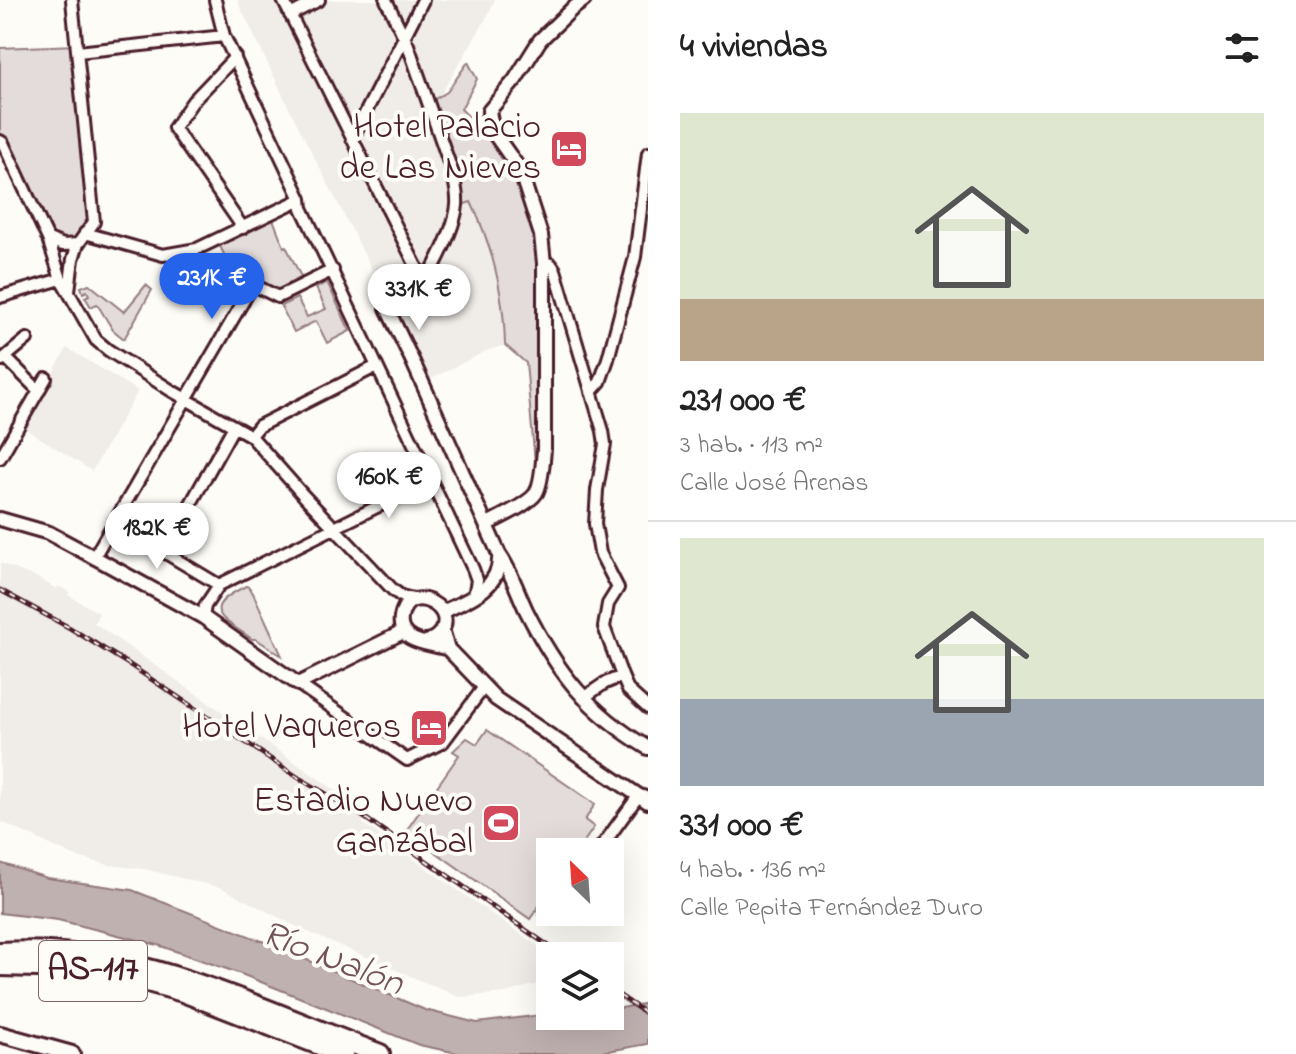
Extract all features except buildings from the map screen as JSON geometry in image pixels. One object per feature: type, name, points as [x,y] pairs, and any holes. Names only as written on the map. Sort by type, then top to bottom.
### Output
[{"type":"highway","name":"AS-117","points":[[0,952],[22,950],[127,963],[221,993],[380,1054]]},
{"type":"highway","name":"AS-117","points":[[0,966],[74,968],[127,976],[183,992],[342,1053]]},
{"type":"main road","points":[[0,1034],[72,1054]]},
{"type":"street","points":[[69,291],[78,244],[94,222],[72,0]]},
{"type":"street","points":[[215,0],[224,36],[473,569],[477,580],[474,596]]},
{"type":"street","points":[[283,0],[418,270],[427,279]]},
{"type":"street","points":[[290,15],[319,0]]},
{"type":"street","points":[[386,0],[404,37],[457,192],[457,206],[449,232],[427,279],[412,298],[393,310],[499,554],[550,655],[598,713],[648,748]]},
{"type":"street","points":[[352,139],[423,0]]},
{"type":"street","points":[[487,524],[536,494],[544,449],[544,263],[541,235],[520,170],[496,136],[489,111],[515,80],[540,40],[584,0]]},
{"type":"street","points":[[78,52],[224,36]]},
{"type":"street","points":[[235,57],[193,101],[174,128],[243,228]]},
{"type":"street","points":[[1,142],[48,239],[61,279],[96,340],[186,399],[251,436],[393,590],[401,596],[429,600],[437,605],[444,621],[442,629],[426,642]]},
{"type":"street","points":[[591,392],[600,382],[608,359],[635,257],[648,153]]},
{"type":"street","points":[[85,233],[163,255],[197,249],[301,199]]},
{"type":"street","points":[[48,239],[63,245],[78,244]]},
{"type":"street","points":[[544,263],[551,264],[555,270],[605,444],[597,490],[596,539],[618,588],[608,604],[604,627],[628,690],[648,708]]},
{"type":"street","points":[[94,557],[248,292],[256,286],[278,297],[333,270]]},
{"type":"street","points":[[0,297],[61,279]]},
{"type":"street","points":[[27,339],[3,359],[39,391]]},
{"type":"street","points":[[251,436],[259,426],[377,366]]},
{"type":"street","points":[[0,458],[46,378]]},
{"type":"street","points":[[164,552],[234,426]]},
{"type":"street","points":[[203,617],[205,606],[219,585],[431,480]]},
{"type":"street","points":[[2,520],[49,533],[203,617],[407,760],[443,742],[484,687]]},
{"type":"street","points":[[114,522],[219,585]]},
{"type":"street","points":[[442,612],[488,587],[497,575],[499,554]]},
{"type":"street","points":[[497,575],[508,574],[512,577]]},
{"type":"street","points":[[393,590],[398,599],[403,632],[417,642],[448,649]]},
{"type":"street","points":[[401,615],[407,605],[417,600]]},
{"type":"street","points":[[442,629],[448,649],[496,699],[610,778],[645,798],[609,838]]},
{"type":"street","points":[[298,684],[403,632]]},
{"type":"street","points":[[583,698],[622,676]]},
{"type":"shaded area","points":[[237,0],[495,0],[436,102],[460,182],[480,221],[489,248],[504,310],[505,345],[486,351],[429,380]]},
{"type":"shaded area","points":[[77,45],[94,222],[78,244],[54,242],[0,137],[0,48]]},
{"type":"shaded area","points":[[468,62],[477,79],[461,109],[473,121],[482,113],[487,130],[520,183],[535,241],[538,264],[538,446],[535,463],[526,363],[505,345],[500,290],[491,254],[471,202],[462,205],[460,182],[433,100],[447,92]]},
{"type":"shaded area","points":[[271,214],[284,247],[303,281],[279,293],[264,287],[254,264],[233,273],[217,240]]},
{"type":"shaded area","points":[[327,282],[350,331],[327,343],[316,321],[294,332],[281,306],[297,298],[307,317],[326,309],[316,288]]},
{"type":"shaded area","points":[[89,284],[124,312],[146,285],[152,290],[124,339],[113,330],[97,304],[91,307],[85,297],[89,295],[87,291],[83,293],[81,287]]},
{"type":"shaded area","points":[[67,348],[138,391],[92,471],[23,427]]},
{"type":"shaded area","points":[[0,563],[56,589],[59,586],[69,592],[68,595],[99,613],[94,623],[368,813],[362,823],[536,945],[536,985],[506,993],[459,997],[301,929],[222,888],[74,856],[0,821]]},
{"type":"shaded area","points":[[246,586],[253,593],[282,656],[252,639],[219,613],[223,601]]},
{"type":"shaded area","name":"Estadio Nuevo Ganzábal","points":[[487,730],[595,804],[585,820],[594,827],[587,838],[536,838],[536,910],[530,919],[406,831],[459,755],[453,751],[467,738],[477,744]]},
{"type":"shaded area","name":"Río Nalón","points":[[0,863],[47,878],[132,890],[425,1010],[477,1023],[536,1016],[536,1030],[624,1030],[624,1007],[648,1003],[648,1044],[591,1054],[462,1054],[419,1045],[241,974],[158,945],[58,920],[0,913]]},
{"type":"railway","points":[[0,590],[130,665],[299,778],[355,811],[543,942]]},
{"type":"railway","points":[[624,999],[648,1015]]},
{"type":"place","name":"Hotel Palacio de Las Nieves","points":[[569,149]]},
{"type":"place","name":"Hotel Vaqueros","points":[[429,728]]},
{"type":"place","name":"Estadio Nuevo Ganzábal","points":[[501,823]]}]
